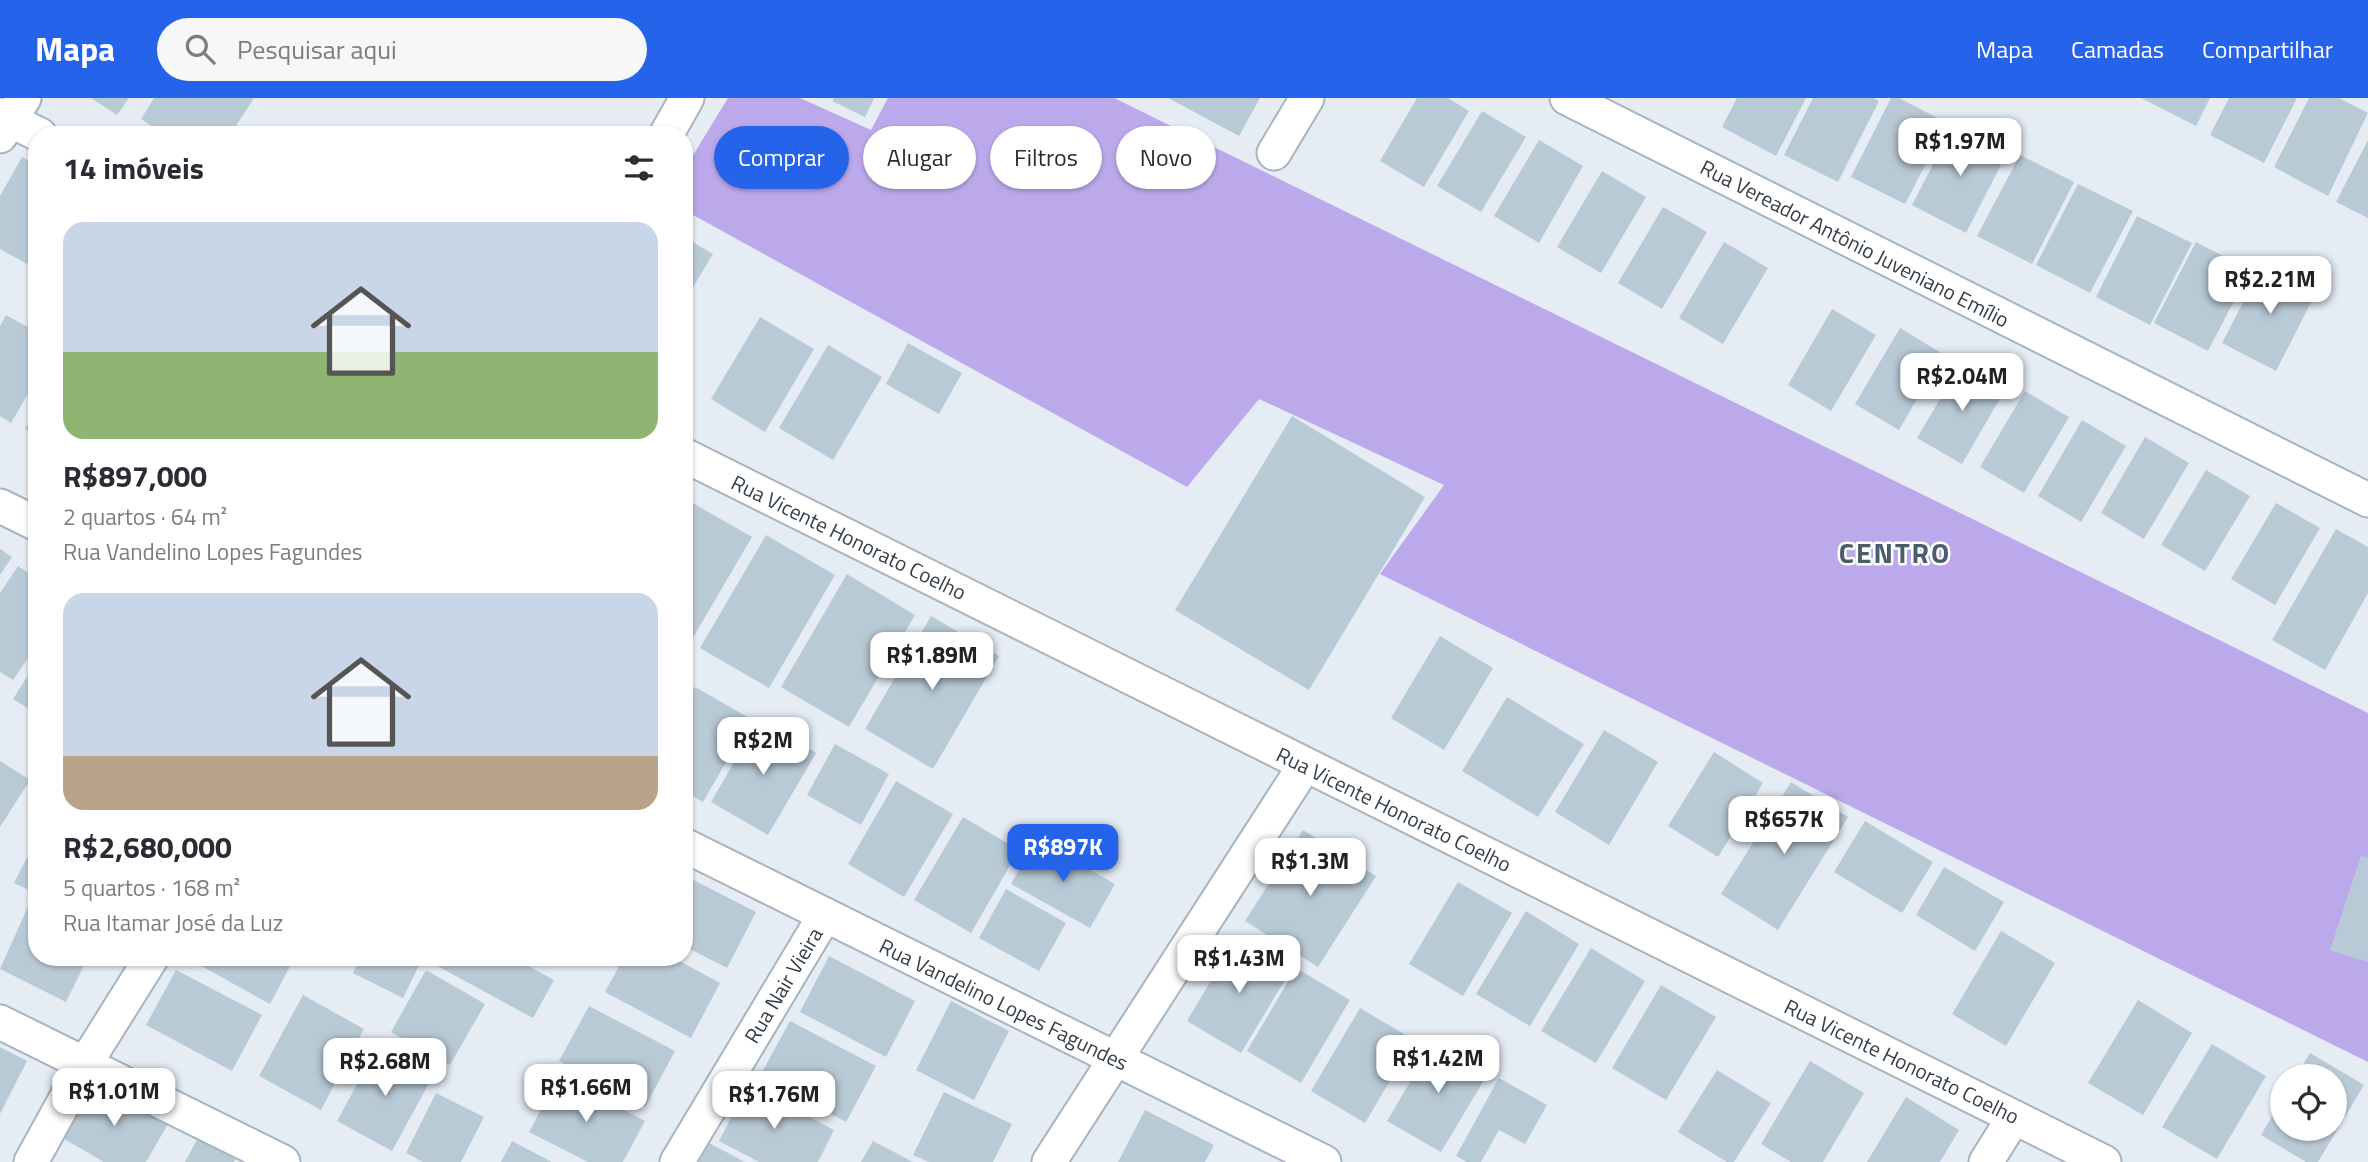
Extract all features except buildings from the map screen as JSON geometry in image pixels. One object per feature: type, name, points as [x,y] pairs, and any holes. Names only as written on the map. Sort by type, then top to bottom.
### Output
[{"type":"street","points":[[671,126],[687,98]]},
{"type":"street","points":[[1275,153],[1307,98]]},
{"type":"street","name":"Rua Vereador Antônio Juveniano Emílio","points":[[1567,98],[2368,500]]},
{"type":"street","points":[[9,117],[28,128]]},
{"type":"street","name":"Rua Vicente Honorato Coelho","points":[[693,459],[2104,1162]]},
{"type":"street","points":[[0,506],[28,520]]},
{"type":"street","points":[[1049,1162],[1306,765]]},
{"type":"street","name":"Rua Vandelino Lopes Fagundes","points":[[693,849],[1324,1162]]},
{"type":"street","name":"Rua Nair Vieira","points":[[677,1162],[825,915]]},
{"type":"street","points":[[31,1162],[85,1064],[146,966]]},
{"type":"street","points":[[0,1023],[282,1162]]},
{"type":"street","points":[[1986,1162],[2014,1117]]},
{"type":"shaded area","points":[[728,98],[800,98],[863,126],[863,189],[976,189],[976,126],[873,126],[888,98],[1114,98],[1171,126],[1116,126],[1116,189],[1216,189],[1216,148],[2368,713],[2368,1062],[1380,574],[1444,485],[1259,399],[1187,487],[693,215],[693,155]]},
{"type":"district","name":"CENTRO","points":[[1895,552]]}]
